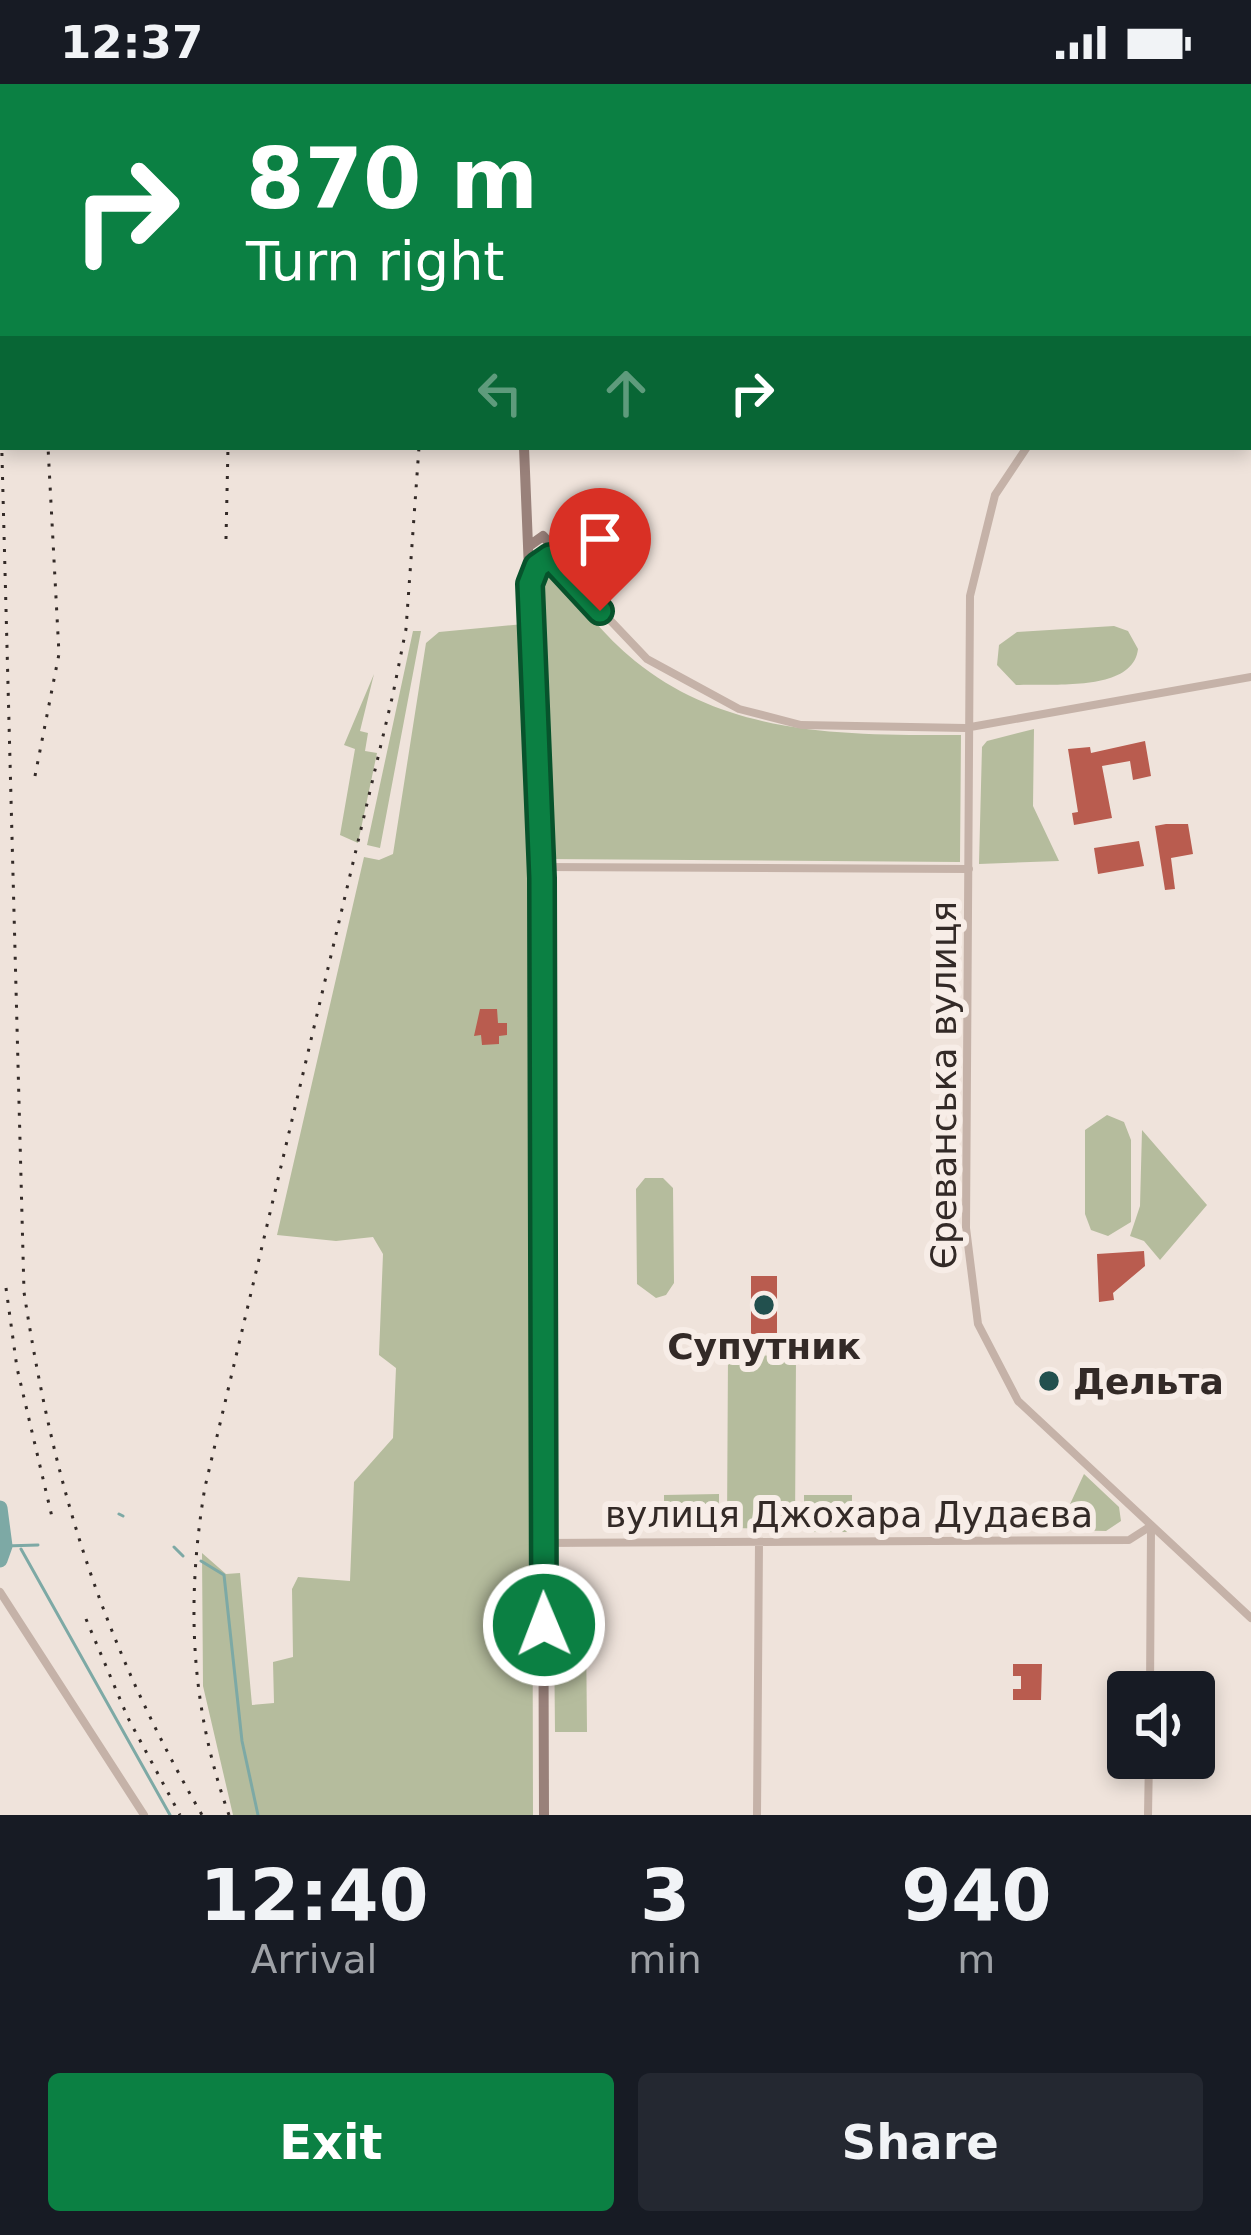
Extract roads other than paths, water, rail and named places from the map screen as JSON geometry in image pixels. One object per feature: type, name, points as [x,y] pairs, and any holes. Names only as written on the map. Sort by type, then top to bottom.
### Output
[{"type":"street","points":[[524,450],[541,867],[544,1815]]},
{"type":"street","name":"Єреванська вулиця","points":[[1025,450],[995,495],[971,585],[967,1266],[978,1324],[1027,1413],[1251,1618]]},
{"type":"street","points":[[530,518],[552,543],[530,584]]},
{"type":"street","points":[[529,547],[543,536]]},
{"type":"street","points":[[529,547],[533,557],[548,558],[647,659],[739,709],[801,725],[971,728],[1251,677]]},
{"type":"street","points":[[541,867],[969,869]]},
{"type":"street","points":[[1150,1671],[1151,1526]]},
{"type":"street","name":"вулиця Джохара Дудаєва","points":[[542,1543],[1129,1540],[1151,1526]]},
{"type":"street","points":[[757,1815],[758,1542]]},
{"type":"street","points":[[0,1592],[143,1815]]},
{"type":"street","points":[[1148,1815],[1149,1779]]},
{"type":"waterway","points":[[0,1508],[5,1546],[0,1560]]},
{"type":"waterway","points":[[119,1514],[123,1516]]},
{"type":"waterway","points":[[5,1546],[38,1545]]},
{"type":"waterway","points":[[174,1547],[183,1556]]},
{"type":"waterway","points":[[21,1549],[170,1815]]},
{"type":"waterway","points":[[201,1561],[224,1575],[242,1741],[258,1815]]},
{"type":"railway","points":[[2,450],[24,1292],[50,1432],[87,1562],[136,1688],[202,1815]]},
{"type":"railway","points":[[35,776],[59,654],[48,450]]},
{"type":"railway","points":[[226,539],[228,450]]},
{"type":"railway","points":[[229,1815],[199,1693],[194,1612],[199,1529],[205,1487],[393,694],[406,629],[419,450]]},
{"type":"railway","points":[[6,1288],[17,1368],[52,1517]]},
{"type":"railway","points":[[86,1619],[128,1718],[180,1815]]},
{"type":"place","name":"Супутник","points":[[764,1305]]},
{"type":"place","name":"Дельта","points":[[1049,1381]]}]
